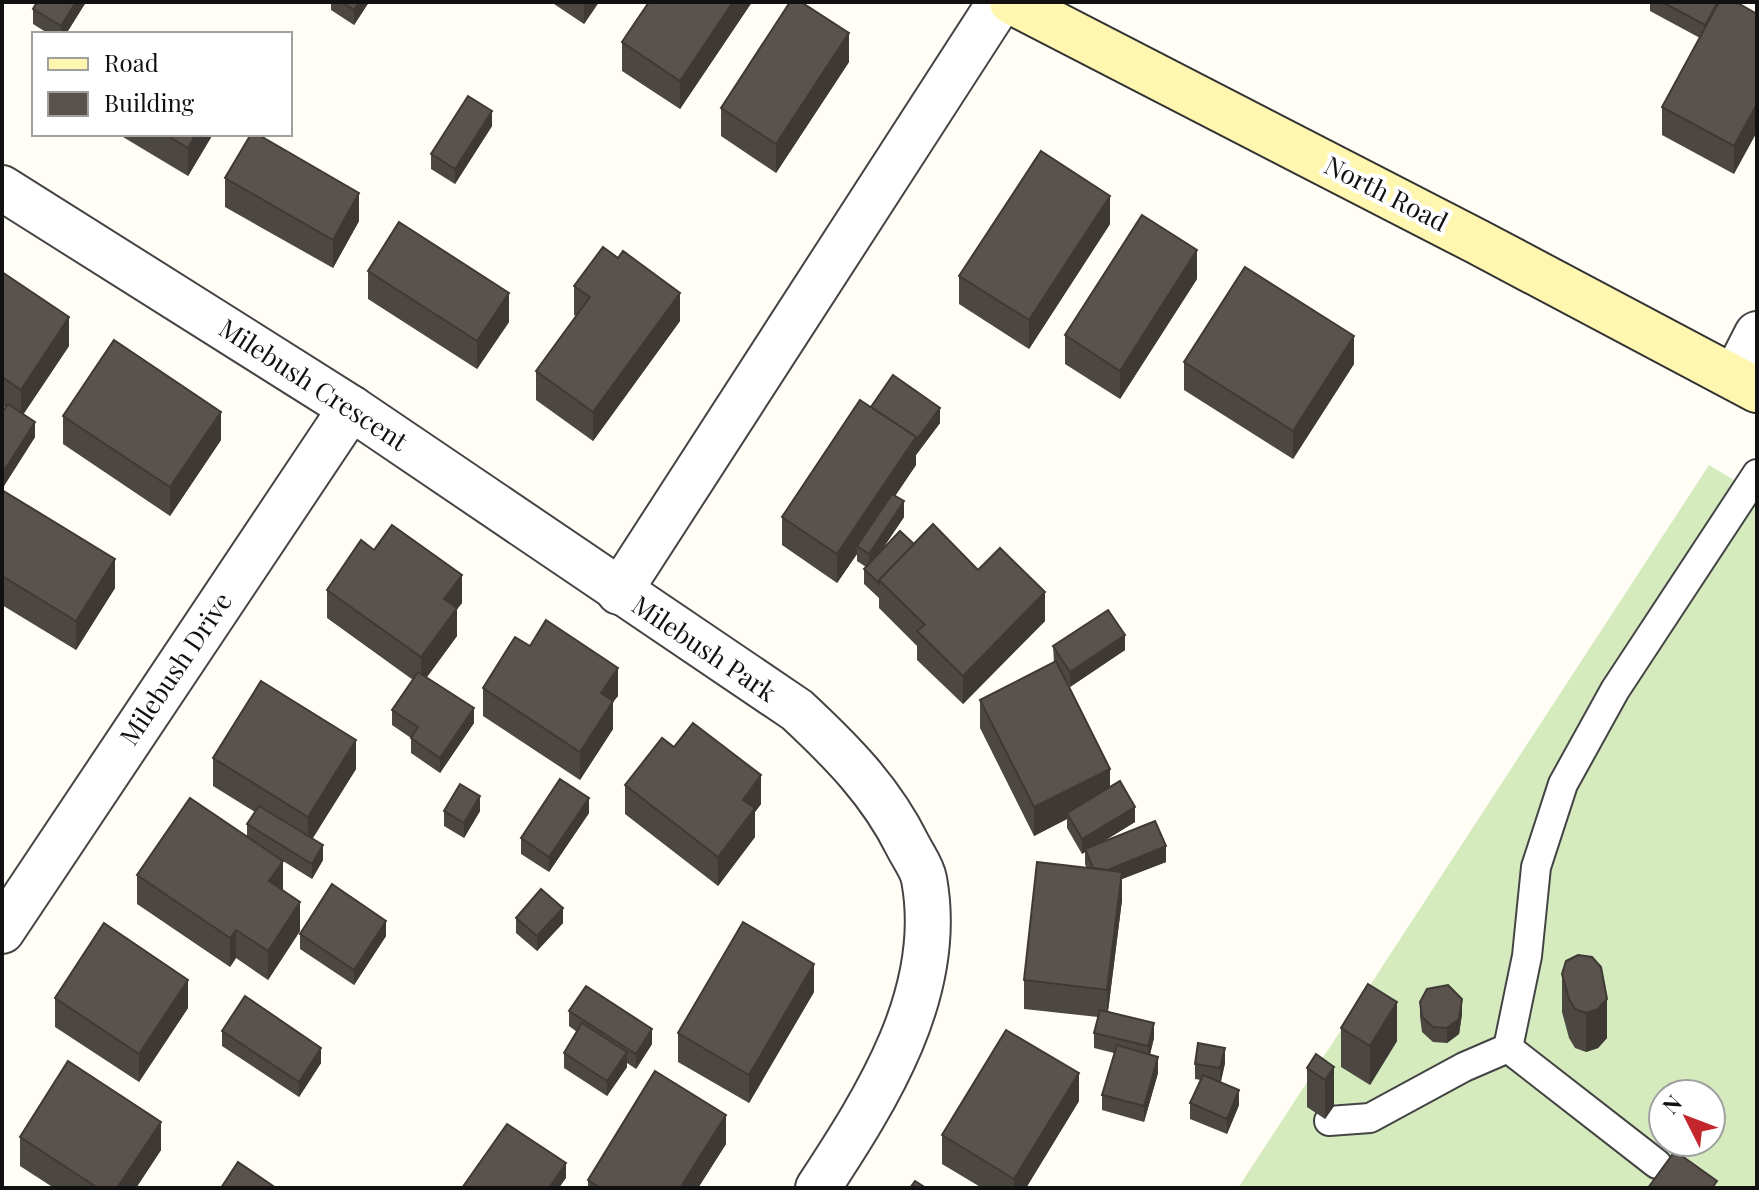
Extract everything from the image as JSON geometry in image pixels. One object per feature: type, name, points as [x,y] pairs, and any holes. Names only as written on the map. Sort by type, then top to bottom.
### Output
[{"type":"street","name":"Milebush Park","points":[[818,1188],[884,1080],[911,1018],[927,951],[924,877],[893,815],[848,757],[797,710],[619,592],[1000,2]]},
{"type":"street","name":"North Road","points":[[1012,2],[1746,384]]},
{"type":"street","name":"Milebush Crescent","points":[[2,188],[351,408],[619,592]]},
{"type":"street","points":[[1746,384],[1757,334]]},
{"type":"street","name":"Milebush Drive","points":[[2,931],[351,408]]},
{"type":"lane","points":[[1508,1048],[1527,956],[1536,867],[1563,784],[1615,690],[1757,474]]},
{"type":"lane","points":[[1329,1121],[1370,1118],[1464,1067],[1508,1048]]},
{"type":"lane","points":[[1508,1048],[1657,1164]]},
{"type":"green space","points":[[1709,465],[1757,494],[1757,1188],[1238,1188]]},
{"type":"building","points":[[37,2],[76,2],[61,26],[33,9]]},
{"type":"building","points":[[342,2],[359,2],[354,10]]},
{"type":"building","points":[[649,2],[733,2],[680,81],[622,42]]},
{"type":"building","points":[[790,2],[801,2],[849,33],[776,144],[721,108]]},
{"type":"building","points":[[1662,2],[1718,2],[1705,25]]},
{"type":"building","points":[[1719,2],[1736,2],[1757,14],[1757,104],[1734,146],[1662,107]]},
{"type":"building","points":[[468,96],[492,111],[455,169],[431,154]]},
{"type":"building","points":[[168,136],[195,136],[188,148]]},
{"type":"building","points":[[250,136],[260,136],[359,193],[333,240],[225,178]]},
{"type":"building","points":[[1041,151],[1110,196],[1029,320],[959,276]]},
{"type":"building","points":[[1142,215],[1197,250],[1120,371],[1065,335]]},
{"type":"building","points":[[399,222],[509,293],[477,341],[368,271]]},
{"type":"building","points":[[603,247],[618,258],[623,251],[680,293],[593,412],[536,371],[590,297],[574,286]]},
{"type":"building","points":[[1245,267],[1354,336],[1293,431],[1184,362]]},
{"type":"building","points":[[2,272],[69,317],[21,390],[2,377]]},
{"type":"building","points":[[114,340],[221,412],[170,487],[63,416]]},
{"type":"building","points":[[893,375],[940,408],[916,440],[916,437],[871,407]]},
{"type":"building","points":[[860,400],[916,437],[837,554],[782,517]]},
{"type":"building","points":[[8,404],[35,422],[2,474],[2,412]]},
{"type":"building","points":[[2,490],[115,559],[76,621],[2,576]]},
{"type":"building","points":[[892,494],[904,501],[869,554],[857,546]]},
{"type":"building","points":[[933,524],[978,570],[1000,548],[1045,592],[963,676],[917,631],[925,625],[879,580]]},
{"type":"building","points":[[392,525],[462,575],[444,599],[457,608],[421,657],[327,590],[361,540],[374,550]]},
{"type":"building","points":[[900,531],[914,544],[879,583],[864,569]]},
{"type":"building","points":[[1108,610],[1125,635],[1070,672],[1053,646]]},
{"type":"building","points":[[546,620],[618,668],[601,693],[613,701],[580,752],[483,688],[515,637],[530,646]]},
{"type":"building","points":[[1056,661],[1110,769],[1034,807],[980,700]]},
{"type":"building","points":[[418,672],[474,708],[440,758],[411,738],[418,727],[392,710]]},
{"type":"building","points":[[261,681],[356,740],[308,817],[213,758]]},
{"type":"building","points":[[693,723],[761,775],[743,800],[755,808],[718,857],[625,785],[662,738],[674,747]]},
{"type":"building","points":[[560,779],[589,798],[549,857],[521,838]]},
{"type":"building","points":[[1120,781],[1135,807],[1082,839],[1067,813]]},
{"type":"building","points":[[460,784],[480,796],[464,823],[444,811]]},
{"type":"building","points":[[190,798],[283,861],[269,881],[300,902],[268,951],[236,930],[230,938],[137,875]]},
{"type":"building","points":[[259,806],[323,845],[312,864],[247,824]]},
{"type":"building","points":[[1155,821],[1166,846],[1108,870],[1093,868],[1085,849]]},
{"type":"building","points":[[1037,862],[1122,872],[1107,990],[1024,980]]},
{"type":"building","points":[[332,884],[386,921],[354,970],[300,934]]},
{"type":"building","points":[[541,889],[563,908],[537,936],[516,918]]},
{"type":"building","points":[[743,922],[814,964],[749,1075],[678,1033]]},
{"type":"building","points":[[104,923],[188,980],[139,1054],[55,998]]},
{"type":"building","points":[[1578,955],[1592,957],[1601,967],[1607,999],[1598,1009],[1586,1013],[1575,1009],[1562,974],[1566,961]]},
{"type":"building","points":[[1368,984],[1397,1002],[1370,1046],[1341,1028]]},
{"type":"building","points":[[1448,985],[1462,999],[1459,1019],[1447,1028],[1433,1027],[1422,1017],[1420,1002],[1427,989]]},
{"type":"building","points":[[586,986],[652,1029],[636,1054],[569,1011]]},
{"type":"building","points":[[245,996],[321,1048],[299,1082],[222,1031]]},
{"type":"building","points":[[1100,1010],[1154,1023],[1148,1046],[1094,1033]]},
{"type":"building","points":[[582,1023],[627,1052],[607,1081],[564,1053]]},
{"type":"building","points":[[1006,1030],[1079,1073],[1014,1179],[942,1135]]},
{"type":"building","points":[[1198,1043],[1225,1048],[1220,1068],[1195,1064]]},
{"type":"building","points":[[1117,1045],[1158,1057],[1144,1106],[1102,1095]]},
{"type":"building","points":[[1316,1054],[1334,1067],[1325,1080],[1307,1068]]},
{"type":"building","points":[[68,1061],[161,1122],[117,1188],[98,1188],[20,1137]]},
{"type":"building","points":[[655,1071],[726,1115],[680,1188],[600,1188],[588,1180]]},
{"type":"building","points":[[1203,1075],[1239,1090],[1227,1119],[1190,1103]]},
{"type":"building","points":[[507,1124],[566,1163],[549,1188],[462,1188]]},
{"type":"building","points":[[1670,1158],[1685,1158],[1717,1181],[1712,1188],[1648,1188]]},
{"type":"building","points":[[238,1162],[276,1188],[221,1188]]},
{"type":"building","points":[[915,1181],[926,1188],[910,1188]]}]
